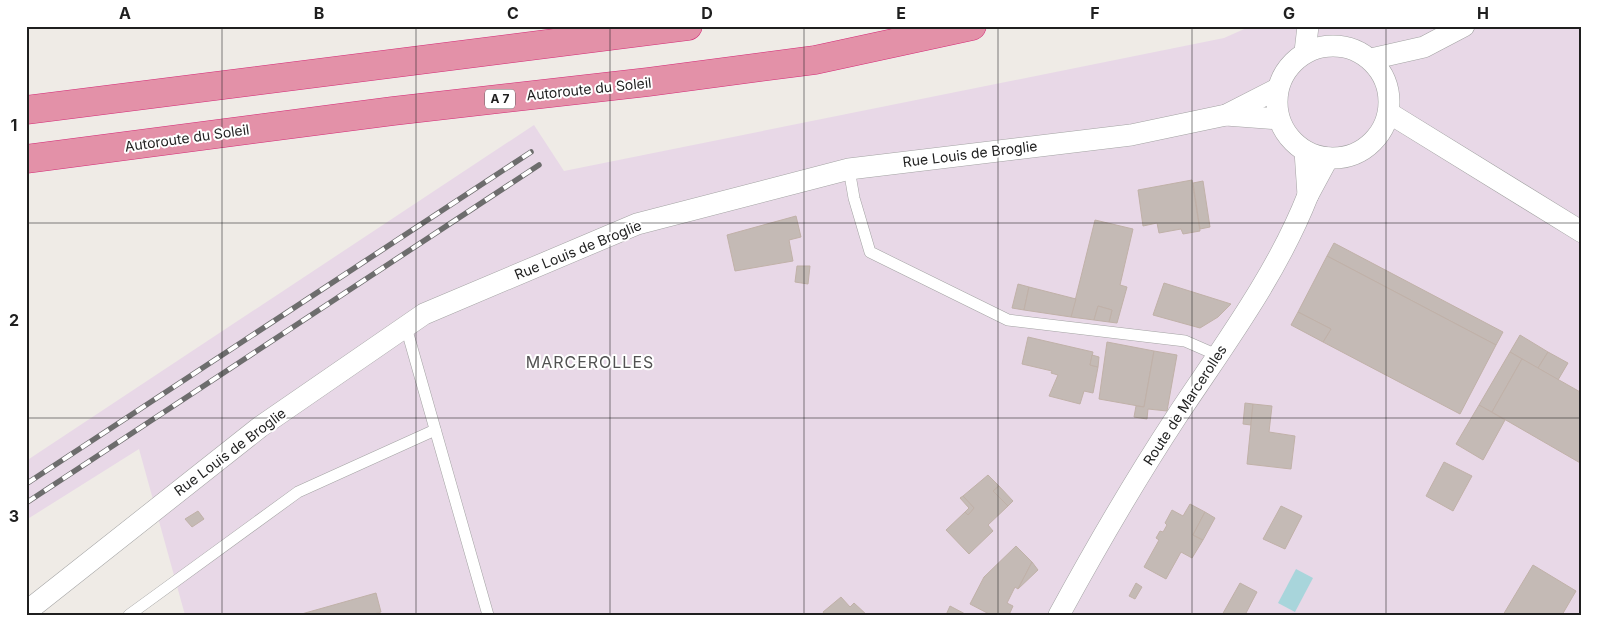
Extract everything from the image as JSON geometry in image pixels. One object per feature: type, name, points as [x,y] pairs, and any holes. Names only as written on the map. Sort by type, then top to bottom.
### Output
[{"type":"highway","points":[[26,110],[688,26]]},
{"type":"highway","name":"Autoroute du Soleil","points":[[26,159],[392,111],[648,82],[806,61],[972,26]]},
{"type":"street","points":[[1305,52],[1308,26]]},
{"type":"street","points":[[1371,59],[1424,47],[1464,26]]},
{"type":"street","points":[[1325,36],[1371,59],[1386,82],[1389,113],[1379,135],[1357,153],[1328,158],[1305,151],[1290,139],[1279,119],[1277,89],[1286,69],[1325,36]]},
{"type":"street","points":[[1386,82],[1424,47]]},
{"type":"street","name":"Rue Louis de Broglie","points":[[26,612],[260,427],[424,314],[637,224],[849,169],[1131,135],[1226,115],[1277,89]]},
{"type":"street","points":[[1389,113],[1582,232]]},
{"type":"street","name":"Rue Louis de Broglie","points":[[1226,115],[1279,119]]},
{"type":"street","points":[[1379,135],[1437,143]]},
{"type":"street","name":"Route de Marcerolles","points":[[1305,151],[1308,194]]},
{"type":"street","name":"Route de Marcerolles","points":[[1060,615],[1112,518],[1217,355],[1295,228],[1308,194],[1328,158]]},
{"type":"lane","points":[[849,169],[854,198],[870,252],[1008,320],[1185,341],[1217,355]]},
{"type":"lane","points":[[406,327],[488,615]]},
{"type":"lane","points":[[129,615],[298,492],[435,430]]},
{"type":"shaded area","points":[[1251,26],[1582,26],[1582,615],[185,615],[139,449],[26,520],[26,461],[534,125],[564,171],[1224,38]]},
{"type":"water","points":[[1296,569],[1313,578],[1295,612],[1278,603]]},
{"type":"building","points":[[1192,180],[1200,231],[1183,234],[1181,229],[1159,233],[1157,223],[1143,226],[1138,190]]},
{"type":"building","points":[[1203,181],[1210,227],[1200,229],[1193,183]]},
{"type":"building","points":[[796,216],[801,237],[789,240],[793,261],[735,271],[727,235]]},
{"type":"building","points":[[1095,220],[1133,229],[1120,285],[1127,287],[1117,323],[1109,322],[1112,310],[1098,306],[1094,320],[1071,317]]},
{"type":"building","points":[[1334,243],[1503,332],[1496,345],[1327,256]]},
{"type":"building","points":[[1327,256],[1496,345],[1460,414],[1323,342],[1331,329],[1298,312]]},
{"type":"building","points":[[797,266],[810,266],[808,284],[795,282]]},
{"type":"building","points":[[1164,283],[1231,304],[1218,317],[1200,328],[1153,315]]},
{"type":"building","points":[[1018,284],[1029,287],[1024,310],[1012,308]]},
{"type":"building","points":[[1029,287],[1076,299],[1071,317],[1024,310]]},
{"type":"building","points":[[1098,306],[1112,310],[1109,322],[1094,320]]},
{"type":"building","points":[[1298,312],[1331,329],[1323,342],[1291,325]]},
{"type":"building","points":[[1520,335],[1548,352],[1538,368],[1510,352]]},
{"type":"building","points":[[1028,337],[1093,352],[1090,365],[1098,367],[1093,393],[1084,391],[1080,404],[1049,396],[1058,375],[1051,373],[1052,371],[1022,364]]},
{"type":"building","points":[[1107,342],[1154,351],[1144,407],[1099,399]]},
{"type":"building","points":[[1154,351],[1177,355],[1167,411],[1148,409],[1147,419],[1134,417],[1136,406],[1144,407]]},
{"type":"building","points":[[1510,352],[1522,359],[1492,412],[1479,405]]},
{"type":"building","points":[[1548,352],[1568,363],[1558,380],[1538,368]]},
{"type":"building","points":[[1092,355],[1099,357],[1098,367],[1090,365]]},
{"type":"building","points":[[1522,359],[1582,393],[1582,464],[1492,412]]},
{"type":"building","points":[[1245,403],[1253,404],[1251,425],[1243,424]]},
{"type":"building","points":[[1253,404],[1272,406],[1269,432],[1295,436],[1291,469],[1247,464]]},
{"type":"building","points":[[1479,405],[1505,420],[1483,460],[1456,444]]},
{"type":"building","points":[[1444,462],[1472,476],[1453,511],[1426,496]]},
{"type":"building","points":[[988,475],[999,486],[993,491],[1008,506],[988,525],[993,531],[969,554],[946,530],[965,512],[968,515],[974,508],[963,496]]},
{"type":"building","points":[[999,486],[1013,501],[1008,506],[993,491]]},
{"type":"building","points":[[963,496],[974,508],[968,515],[965,512],[969,508],[960,498]]},
{"type":"building","points":[[1190,504],[1205,512],[1193,535],[1203,540],[1192,558],[1181,552],[1166,579],[1144,567],[1159,540],[1156,538],[1167,525],[1165,523],[1172,510],[1183,516]]},
{"type":"building","points":[[1281,506],[1302,516],[1285,549],[1263,539]]},
{"type":"building","points":[[198,511],[204,519],[192,527],[185,519]]},
{"type":"building","points":[[1205,512],[1215,518],[1203,540],[1193,535]]},
{"type":"building","points":[[1016,546],[1032,562],[1018,589],[1015,587],[1007,603],[1013,606],[1009,615],[991,615],[970,604],[984,577]]},
{"type":"building","points":[[1032,562],[1038,570],[1018,589]]},
{"type":"building","points":[[1533,565],[1576,591],[1562,615],[1503,615]]},
{"type":"building","points":[[1136,583],[1142,587],[1135,599],[1129,596]]},
{"type":"building","points":[[1240,583],[1257,592],[1245,615],[1222,615]]},
{"type":"building","points":[[376,593],[381,612],[370,615],[298,615]]},
{"type":"building","points":[[841,597],[850,607],[854,603],[867,615],[825,615],[823,612]]},
{"type":"building","points":[[950,606],[967,615],[946,615]]},
{"type":"railway","points":[[26,484],[531,152]]},
{"type":"railway","points":[[26,503],[539,165]]},
{"type":"district","name":"MARCEROLLES","points":[[590,362]]}]
